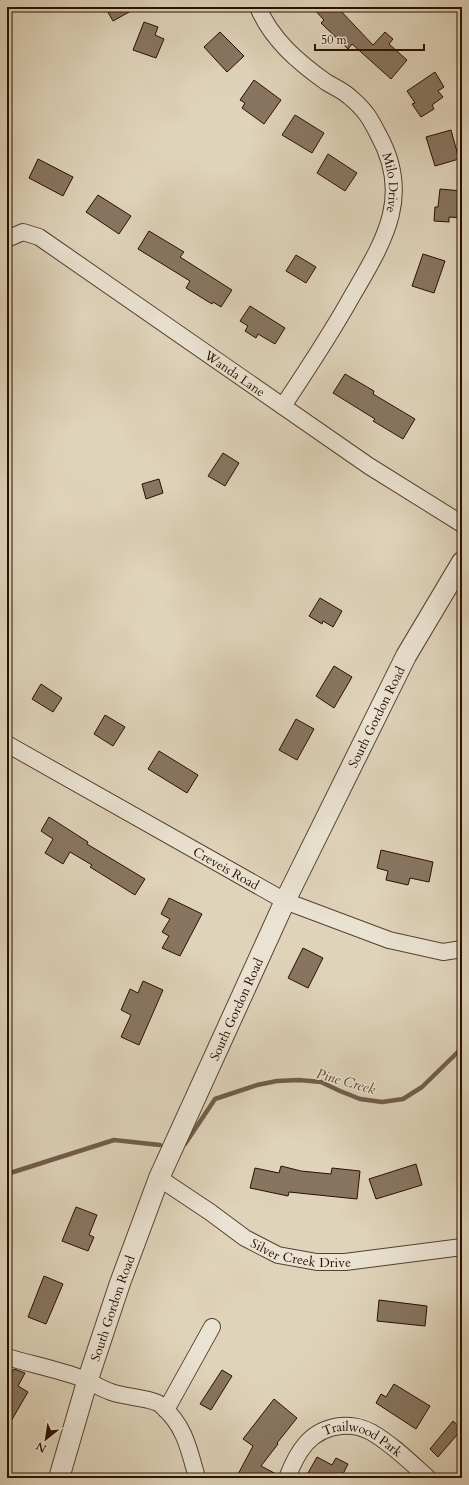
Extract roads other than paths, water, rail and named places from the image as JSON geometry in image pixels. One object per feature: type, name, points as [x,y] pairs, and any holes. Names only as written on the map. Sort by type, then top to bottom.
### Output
[{"type":"street","name":"Milo Drive","points":[[258,7],[262,17],[279,43],[310,70],[350,96],[366,111],[391,161],[395,186],[392,215],[376,256],[338,321],[283,406]]},
{"type":"street","name":"Wanda Lane","points":[[7,239],[23,232],[39,237],[369,466],[462,524]]},
{"type":"street","name":"South Gordon Road","points":[[59,1478],[87,1382],[120,1283],[159,1178],[285,901],[406,656],[462,562]]},
{"type":"street","name":"Creveis Road","points":[[7,744],[285,901],[389,940],[443,952],[462,949]]},
{"type":"street","name":"Silver Creek Drive","points":[[159,1178],[210,1212],[245,1238],[278,1255],[317,1262],[345,1262],[462,1247]]},
{"type":"street","points":[[166,1410],[212,1327]]},
{"type":"street","points":[[7,1357],[80,1378],[112,1392],[133,1398],[150,1400],[160,1404],[176,1420],[183,1432],[197,1478]]},
{"type":"street","name":"Trailwood Park","points":[[287,1478],[292,1464],[304,1445],[318,1432],[333,1427],[349,1425],[369,1431],[376,1435],[428,1478]]},
{"type":"waterway","name":"Pine Creek","points":[[185,1144],[215,1099],[257,1085],[277,1081],[299,1080],[321,1082],[360,1099],[382,1102],[403,1099],[422,1087],[462,1048]]},
{"type":"waterway","name":"Pine Creek","points":[[7,1174],[114,1140],[160,1145]]}]
